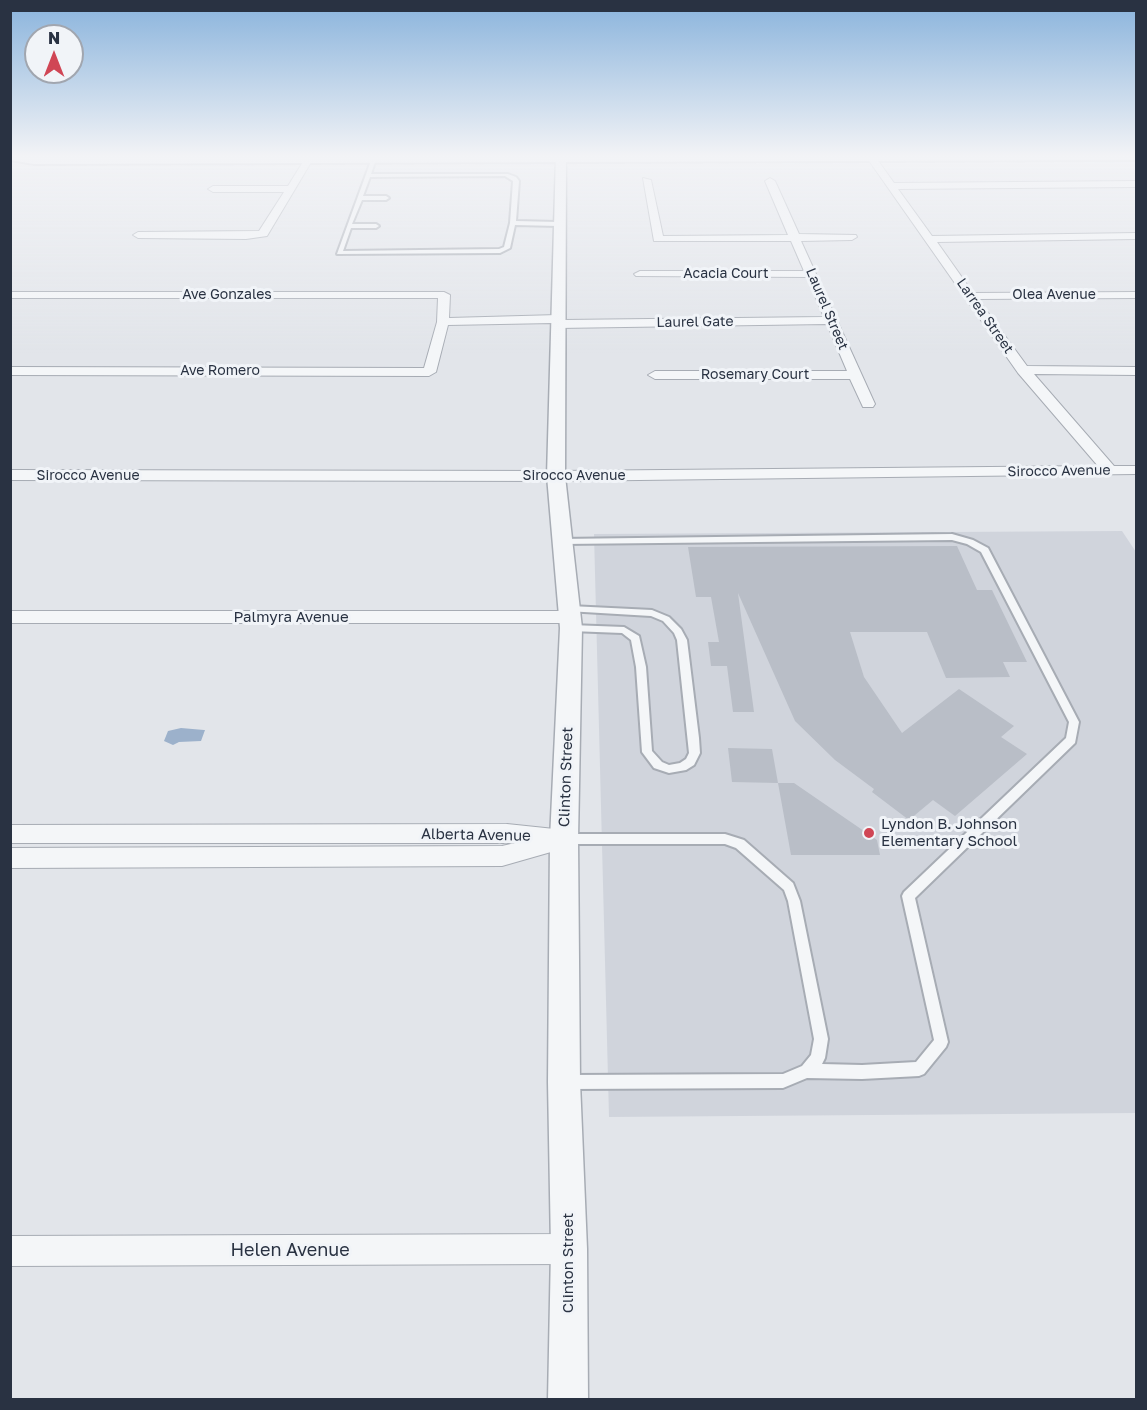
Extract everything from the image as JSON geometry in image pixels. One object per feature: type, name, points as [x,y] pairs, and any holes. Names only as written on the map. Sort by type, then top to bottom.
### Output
[{"type":"street","points":[[138,235],[246,236],[263,234],[271,221]]},
{"type":"street","name":"Clinton Street","points":[[558,221],[556,476],[571,618],[564,839],[564,1082],[569,1249],[568,1400]]},
{"type":"street","points":[[654,221],[658,239],[852,237]]},
{"type":"street","name":"Laurel Street","points":[[788,221],[868,404]]},
{"type":"street","name":"Larrea Street","points":[[917,221],[1023,370],[1110,470]]},
{"type":"street","points":[[930,239],[1137,236]]},
{"type":"street","name":"Acacia Court","points":[[640,274],[812,274]]},
{"type":"street","name":"Ave Gonzales","points":[[10,295],[444,294],[443,322]]},
{"type":"street","name":"Olea Avenue","points":[[972,296],[1137,295]]},
{"type":"street","name":"Laurel Gate","points":[[443,322],[832,320]]},
{"type":"street","name":"Ave Romero","points":[[10,371],[429,372],[443,322]]},
{"type":"street","points":[[1023,370],[1137,371]]},
{"type":"street","name":"Rosemary Court","points":[[655,375],[855,375]]},
{"type":"street","name":"Sirocco Avenue","points":[[10,475],[556,476],[1137,470]]},
{"type":"street","name":"Palmyra Avenue","points":[[10,617],[571,618]]},
{"type":"street","name":"Alberta Avenue","points":[[10,834],[507,833],[564,839]]},
{"type":"street","name":"Alberta Avenue","points":[[10,858],[502,856],[564,839]]},
{"type":"street","name":"Helen Avenue","points":[[10,1251],[569,1249]]},
{"type":"lane","points":[[351,221],[339,253],[500,251],[507,248],[513,223],[558,224]]},
{"type":"lane","points":[[349,226],[376,226]]},
{"type":"lane","points":[[562,541],[952,537],[970,542],[985,550],[1074,722],[1071,740],[908,896],[941,1042],[919,1069],[862,1072],[807,1071],[783,1081],[564,1082]]},
{"type":"lane","points":[[651,613],[666,619],[678,631],[682,640],[694,738],[695,753],[690,762],[682,767],[669,769],[658,765],[647,752],[641,667],[636,638],[624,630],[571,618],[651,613]]},
{"type":"lane","points":[[564,839],[725,839],[740,844],[789,887],[794,901],[822,1039],[818,1058],[807,1071]]},
{"type":"shaded area","name":"Lyndon B. Johnson Elementary School","points":[[1122,531],[1136,552],[1136,1113],[609,1117],[594,534]]},
{"type":"water","points":[[181,728],[205,730],[201,741],[179,742],[173,745],[164,741],[168,731]]},
{"type":"building","points":[[957,546],[977,590],[992,590],[1027,662],[1003,662],[1010,677],[946,678],[927,632],[850,632],[864,677],[902,733],[959,689],[1014,726],[1001,737],[1027,754],[955,816],[933,800],[909,820],[872,792],[874,789],[835,760],[795,721],[738,593],[754,712],[733,712],[727,666],[711,666],[708,642],[719,642],[711,597],[696,597],[688,547]]},
{"type":"building","points":[[728,748],[772,749],[778,783],[732,782]]},
{"type":"building","points":[[778,783],[794,783],[877,840],[880,855],[791,855]]},
{"type":"place","name":"Lyndon B. Johnson Elementary School","points":[[869,833]]}]
